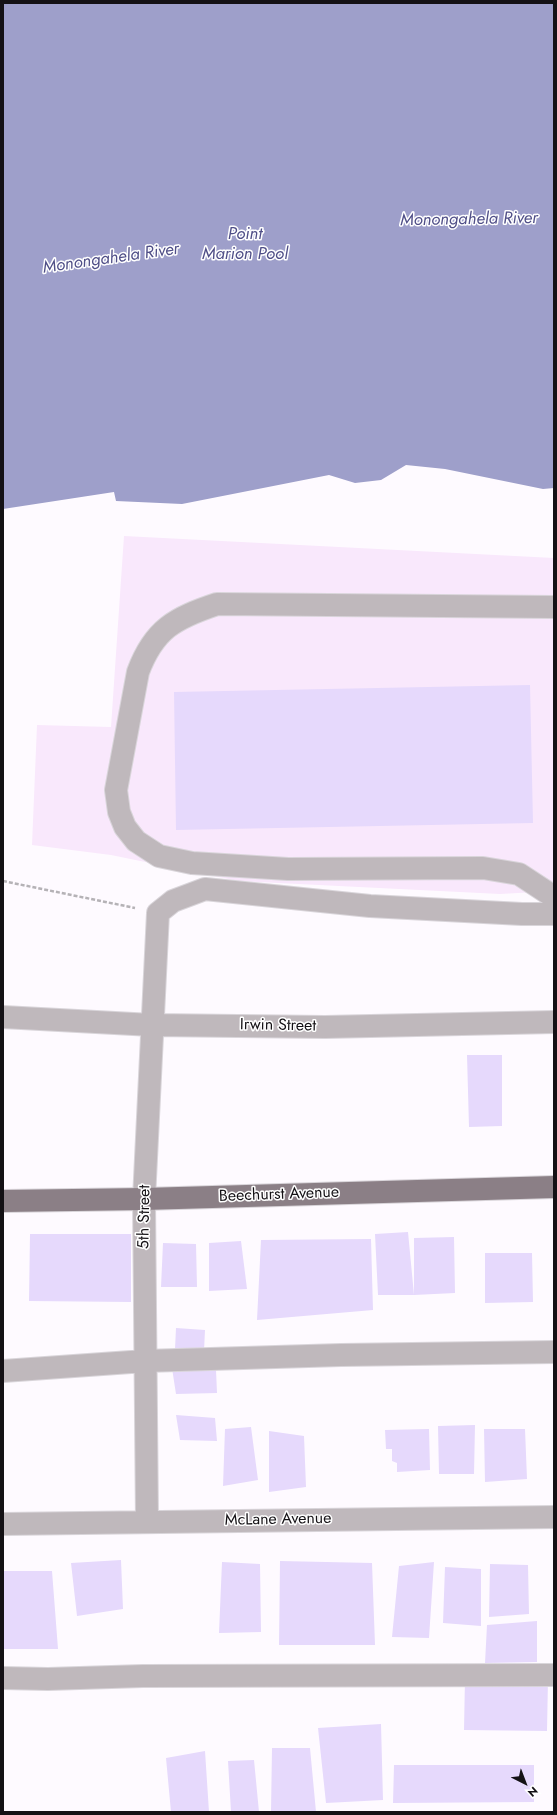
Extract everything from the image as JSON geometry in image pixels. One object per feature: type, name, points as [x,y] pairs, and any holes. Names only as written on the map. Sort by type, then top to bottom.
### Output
[{"type":"main road","name":"Beechurst Avenue","points":[[3,1200],[144,1199],[554,1187]]},
{"type":"street","points":[[554,607],[217,604],[187,614],[171,624],[158,635],[145,654],[138,672],[116,790],[119,812],[125,827],[136,841],[159,856],[192,863],[288,869],[483,868],[519,874],[554,897]]},
{"type":"street","name":"5th Street","points":[[147,1522],[144,1199],[158,913],[172,901],[205,889],[370,906],[522,914],[554,914]]},
{"type":"street","name":"Irwin Street","points":[[3,1017],[152,1025],[325,1027],[554,1022]]},
{"type":"street","points":[[3,1371],[145,1361],[341,1355],[554,1352]]},
{"type":"street","name":"McLane Avenue","points":[[3,1524],[554,1517]]},
{"type":"street","points":[[3,1678],[48,1679],[143,1676],[554,1676]]},
{"type":"shaded area","points":[[124,536],[554,558],[554,891],[500,894],[238,881],[111,855],[32,845],[37,725],[111,727]]},
{"type":"water","name":"Point Marion Pool","points":[[3,3],[554,3],[554,488],[543,489],[445,469],[406,465],[381,480],[355,483],[329,475],[182,504],[116,501],[114,492],[3,509]]},
{"type":"building","points":[[530,685],[533,823],[176,830],[174,692]]},
{"type":"building","points":[[467,1055],[502,1055],[502,1126],[469,1127]]},
{"type":"building","points":[[408,1232],[414,1295],[378,1295],[375,1234]]},
{"type":"building","points":[[30,1234],[131,1234],[131,1302],[29,1301]]},
{"type":"building","points":[[454,1237],[455,1293],[414,1295],[414,1238]]},
{"type":"building","points":[[371,1239],[373,1310],[257,1320],[261,1240]]},
{"type":"building","points":[[241,1241],[247,1289],[209,1291],[209,1243]]},
{"type":"building","points":[[163,1243],[196,1244],[197,1287],[161,1287]]},
{"type":"building","points":[[485,1253],[532,1253],[533,1302],[485,1303]]},
{"type":"building","points":[[176,1328],[205,1330],[204,1351],[175,1349]]},
{"type":"building","points":[[172,1368],[216,1370],[217,1393],[176,1394]]},
{"type":"building","points":[[176,1415],[215,1418],[217,1441],[180,1440]]},
{"type":"building","points":[[475,1425],[474,1474],[439,1474],[438,1426]]},
{"type":"building","points":[[251,1427],[258,1480],[223,1486],[225,1429]]},
{"type":"building","points":[[429,1429],[430,1470],[397,1472],[397,1463],[392,1461],[392,1449],[386,1449],[385,1430]]},
{"type":"building","points":[[484,1429],[525,1429],[527,1479],[485,1482]]},
{"type":"building","points":[[269,1431],[304,1436],[306,1487],[269,1492]]},
{"type":"building","points":[[121,1560],[123,1609],[77,1616],[71,1563]]},
{"type":"building","points":[[280,1561],[372,1563],[375,1645],[279,1645]]},
{"type":"building","points":[[222,1562],[260,1564],[261,1632],[219,1633]]},
{"type":"building","points":[[434,1562],[429,1638],[392,1637],[399,1566]]},
{"type":"building","points":[[490,1564],[528,1565],[529,1614],[489,1617]]},
{"type":"building","points":[[445,1567],[481,1569],[481,1626],[443,1623]]},
{"type":"building","points":[[3,1571],[52,1571],[58,1649],[3,1649]]},
{"type":"building","points":[[537,1621],[537,1662],[485,1663],[487,1625]]},
{"type":"building","points":[[465,1678],[548,1679],[547,1731],[464,1730]]},
{"type":"building","points":[[381,1724],[383,1800],[326,1803],[318,1728]]},
{"type":"building","points":[[272,1748],[310,1748],[316,1812],[271,1812]]},
{"type":"building","points":[[205,1751],[209,1812],[171,1812],[166,1758]]},
{"type":"building","points":[[254,1760],[259,1812],[231,1812],[228,1761]]},
{"type":"building","points":[[394,1765],[534,1765],[534,1802],[393,1803]]},
{"type":"water label","name":"Monongahela River","points":[[469,220]]},
{"type":"water label","name":"Monongahela River","points":[[111,259]]}]
